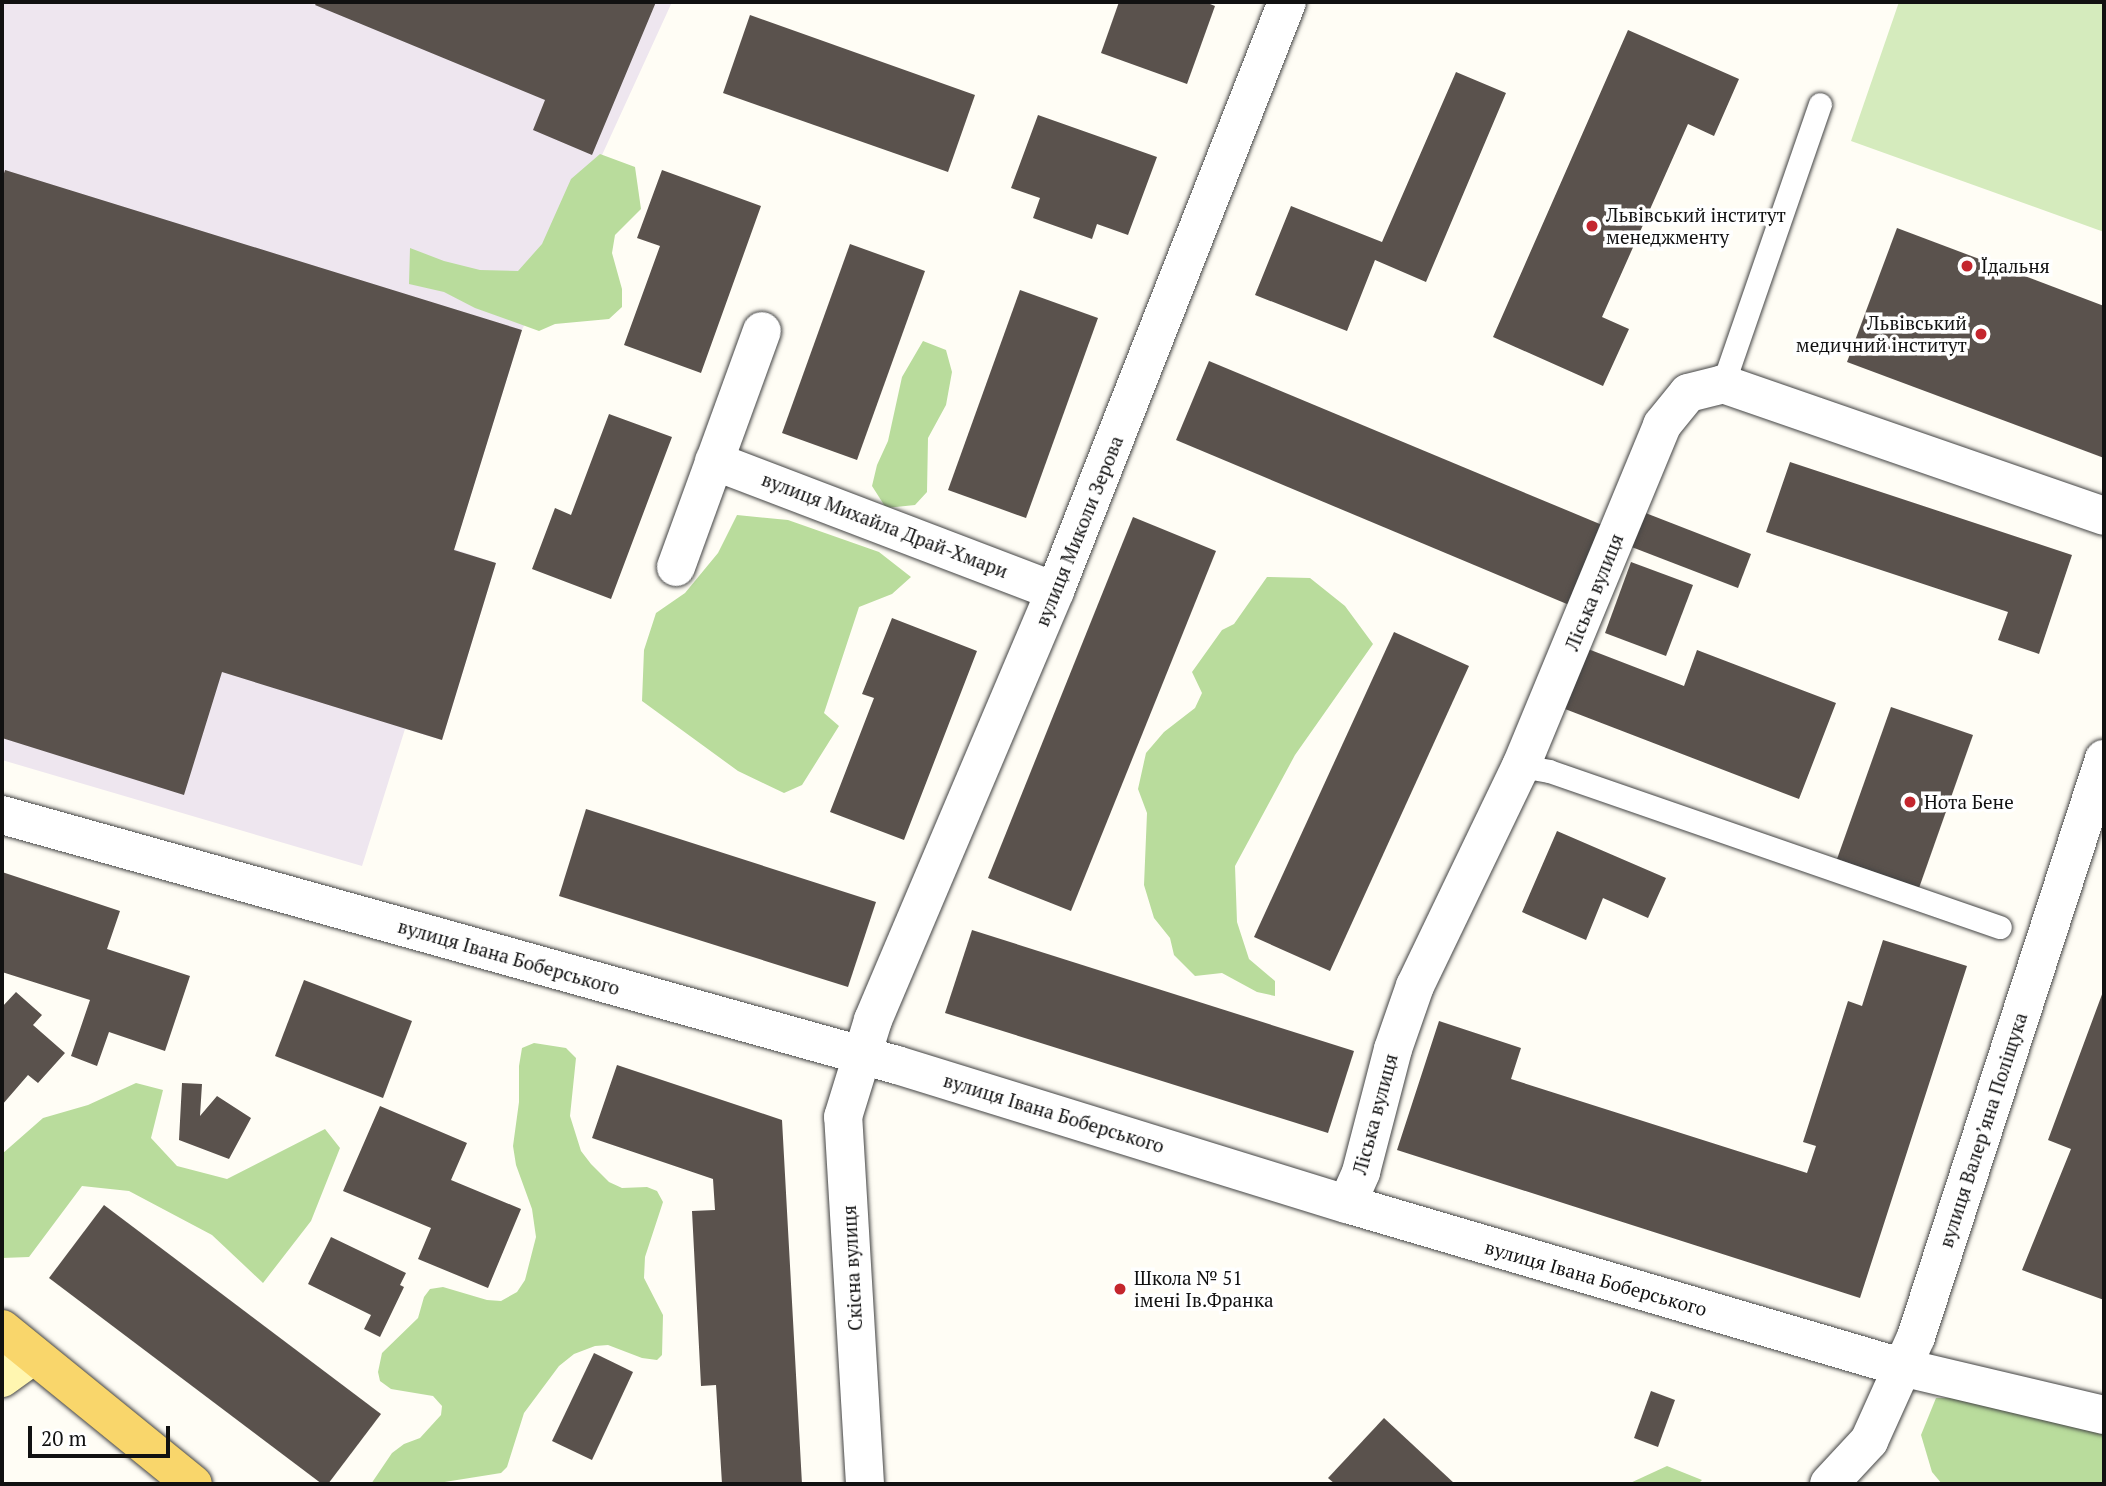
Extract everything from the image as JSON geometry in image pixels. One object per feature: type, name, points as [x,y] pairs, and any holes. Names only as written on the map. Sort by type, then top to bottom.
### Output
[{"type":"main road","points":[[2,1329],[193,1484]]},
{"type":"main road","points":[[2,1378],[34,1355]]},
{"type":"street","name":"вулиця Миколи Зерова","points":[[861,1055],[1055,592],[1169,310],[1287,2]]},
{"type":"street","points":[[676,567],[762,331]]},
{"type":"street","points":[[1723,384],[2104,516]]},
{"type":"street","name":"Ліська вулиця","points":[[1347,1204],[1361,1172],[1393,1049],[1415,986],[1521,766],[1662,425],[1688,393],[1723,384]]},
{"type":"street","name":"вулиця Михайла Драй-Хмари","points":[[714,461],[1055,592]]},
{"type":"street","name":"вулиця Валерʼяна Поліщука","points":[[1829,1484],[1869,1441],[1916,1337],[2104,759]]},
{"type":"street","name":"вулиця Івана Боберського","points":[[2,816],[861,1055],[1347,1204],[1901,1367],[2104,1415]]},
{"type":"street","name":"Скісна вулиця","points":[[861,1055],[843,1116],[865,1484]]},
{"type":"lane","points":[[1723,384],[1821,104]]},
{"type":"lane","points":[[1521,766],[1549,771],[2000,927]]},
{"type":"shaded area","points":[[2,2],[672,2],[522,330],[454,549],[496,563],[442,740],[405,729],[362,866],[2,760]]},
{"type":"green space","points":[[1899,2],[2104,2],[2104,232],[1851,141]]},
{"type":"green space","points":[[600,154],[635,167],[641,209],[615,235],[612,253],[622,289],[622,307],[609,319],[555,324],[539,331],[475,308],[444,292],[409,284],[410,248],[444,261],[480,270],[518,271],[542,244],[571,179]]},
{"type":"green space","points":[[923,341],[946,350],[952,372],[946,405],[928,438],[927,492],[915,505],[886,508],[872,486],[877,465],[888,441],[902,377]]},
{"type":"green space","points":[[737,515],[788,520],[879,552],[911,577],[892,594],[859,607],[824,713],[839,726],[802,785],[784,793],[738,771],[642,701],[644,650],[656,613],[685,593],[718,553]]},
{"type":"green space","points":[[1267,577],[1310,578],[1345,606],[1373,644],[1295,755],[1235,866],[1237,922],[1249,959],[1275,981],[1275,996],[1257,992],[1222,973],[1195,976],[1174,955],[1170,938],[1154,918],[1144,885],[1147,813],[1138,789],[1146,753],[1164,732],[1195,708],[1202,693],[1192,672],[1222,630],[1234,624]]},
{"type":"green space","points":[[534,1043],[566,1048],[576,1058],[570,1116],[581,1151],[591,1164],[609,1182],[622,1188],[647,1187],[657,1191],[663,1202],[645,1257],[644,1278],[663,1315],[662,1355],[657,1360],[642,1358],[608,1345],[595,1346],[574,1354],[559,1366],[524,1413],[507,1467],[501,1473],[432,1484],[371,1484],[392,1453],[404,1444],[420,1438],[441,1415],[442,1406],[433,1396],[391,1389],[380,1381],[378,1372],[382,1353],[418,1318],[424,1297],[430,1289],[443,1287],[487,1300],[501,1301],[517,1292],[525,1280],[536,1237],[532,1209],[516,1165],[513,1146],[522,1048]]},
{"type":"green space","points":[[136,1083],[163,1090],[151,1138],[177,1166],[227,1179],[325,1129],[340,1148],[311,1221],[263,1283],[212,1235],[129,1191],[82,1186],[29,1257],[2,1258],[2,1154],[43,1118],[88,1105]]},
{"type":"green space","points":[[1936,1398],[1958,1398],[2104,1427],[2104,1484],[1942,1484],[1932,1472],[1921,1435]]},
{"type":"green space","points":[[1667,1466],[1702,1480],[1698,1484],[1628,1484]]},
{"type":"building","points":[[317,2],[656,2],[592,155],[533,130],[545,100],[315,5]]},
{"type":"building","points":[[1119,2],[1205,2],[1215,6],[1187,84],[1101,53]]},
{"type":"building","points":[[750,15],[975,95],[948,172],[723,93]]},
{"type":"building","name":"Львівський інститут менеджменту","points":[[1628,30],[1739,79],[1714,136],[1688,124],[1602,317],[1629,329],[1603,386],[1493,337]]},
{"type":"building","points":[[1456,72],[1506,93],[1426,282],[1375,260],[1347,331],[1255,295],[1291,206],[1382,242]]},
{"type":"building","points":[[1038,115],[1157,157],[1128,235],[1097,224],[1092,239],[1033,218],[1040,198],[1011,188]]},
{"type":"building","points":[[5,170],[522,330],[454,550],[496,563],[442,740],[222,672],[184,795],[2,738],[2,180]]},
{"type":"building","points":[[662,170],[761,206],[701,373],[624,345],[660,246],[637,238]]},
{"type":"building","name":"Львівський медичний інститут","points":[[1897,228],[2104,306],[2104,458],[1847,362]]},
{"type":"building","points":[[850,244],[925,271],[857,460],[782,433]]},
{"type":"building","points":[[1020,290],[1098,318],[1026,518],[948,490]]},
{"type":"building","points":[[1209,361],[1607,527],[1574,607],[1176,440]]},
{"type":"building","points":[[609,414],[672,437],[611,599],[532,569],[555,508],[571,515]]},
{"type":"building","points":[[1790,462],[2072,555],[2039,654],[1998,640],[2008,612],[1766,532]]},
{"type":"building","points":[[1643,512],[1751,554],[1738,588],[1629,546]]},
{"type":"building","points":[[1133,517],[1216,551],[1071,911],[988,878]]},
{"type":"building","points":[[1631,562],[1693,585],[1666,656],[1605,633]]},
{"type":"building","points":[[892,618],[977,651],[904,840],[830,812],[874,698],[862,694]]},
{"type":"building","points":[[1394,632],[1469,666],[1330,971],[1254,937]]},
{"type":"building","points":[[1588,649],[1684,686],[1697,650],[1836,703],[1799,799],[1565,709]]},
{"type":"building","points":[[1891,707],[1973,735],[1919,888],[1837,859]]},
{"type":"building","points":[[586,809],[876,902],[848,987],[559,896]]},
{"type":"building","points":[[1557,831],[1666,878],[1648,918],[1603,898],[1586,940],[1522,912]]},
{"type":"building","points":[[2,872],[120,911],[107,949],[190,976],[165,1051],[109,1032],[97,1066],[71,1056],[90,1000],[2,972]]},
{"type":"building","points":[[972,930],[1354,1051],[1328,1133],[945,1013]]},
{"type":"building","points":[[1883,940],[1967,966],[1860,1298],[1397,1150],[1439,1021],[1521,1048],[1511,1079],[1807,1173],[1816,1146],[1803,1142],[1848,1001],[1862,1006]]},
{"type":"building","points":[[304,980],[412,1021],[383,1098],[275,1056]]},
{"type":"building","points":[[2104,989],[2104,1300],[2022,1270],[2071,1149],[2048,1140]]},
{"type":"building","points":[[16,992],[42,1015],[33,1025],[65,1053],[38,1083],[28,1075],[2,1105],[2,1007]]},
{"type":"building","points":[[617,1065],[782,1120],[802,1484],[722,1484],[716,1385],[701,1386],[692,1211],[715,1210],[713,1179],[592,1138]]},
{"type":"building","points":[[182,1083],[202,1084],[200,1116],[217,1096],[251,1118],[229,1159],[179,1140]]},
{"type":"building","points":[[380,1106],[467,1143],[451,1180],[521,1209],[488,1288],[418,1259],[431,1228],[343,1191]]},
{"type":"building","points":[[104,1205],[381,1414],[328,1484],[322,1484],[49,1278]]},
{"type":"building","points":[[331,1237],[406,1273],[400,1285],[404,1287],[380,1337],[364,1329],[371,1315],[308,1284]]},
{"type":"building","points":[[594,1353],[633,1372],[592,1460],[552,1441]]},
{"type":"building","points":[[1651,1391],[1675,1400],[1658,1447],[1634,1438]]},
{"type":"building","points":[[1384,1418],[1455,1484],[1335,1484],[1328,1478]]},
{"type":"place","name":"Львівський інститут менеджменту","points":[[1592,226]]},
{"type":"place","name":"Їдальня","points":[[1967,266]]},
{"type":"place","name":"Львівський медичний інститут","points":[[1981,334]]},
{"type":"place","name":"Нота Бене","points":[[1910,802]]},
{"type":"place","name":"Школа № 51 імені Ів.Франка","points":[[1120,1289]]}]
